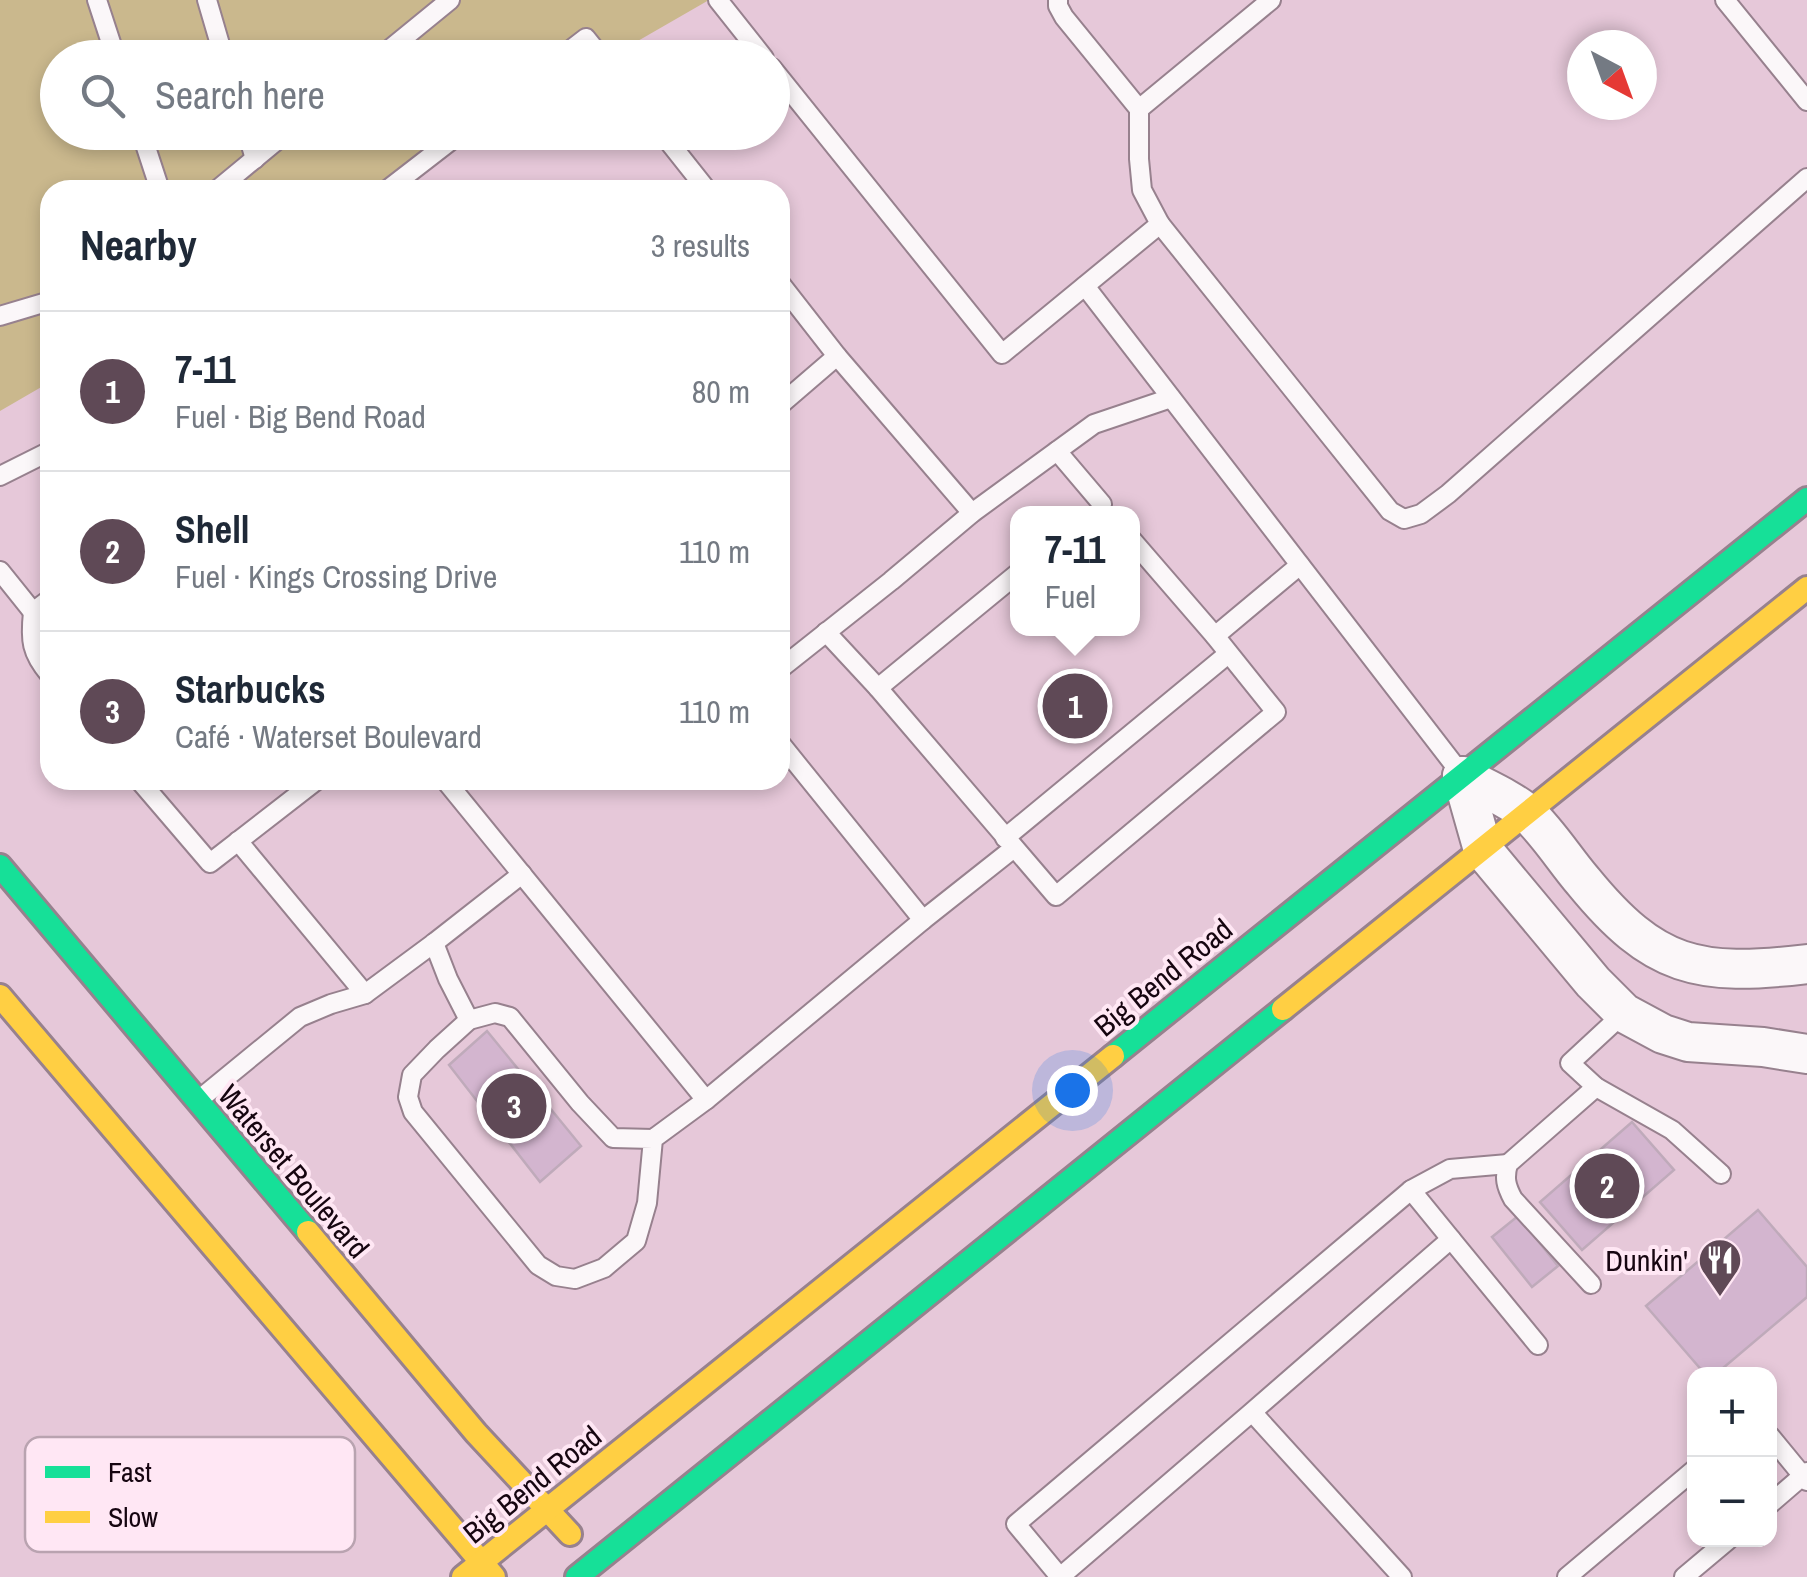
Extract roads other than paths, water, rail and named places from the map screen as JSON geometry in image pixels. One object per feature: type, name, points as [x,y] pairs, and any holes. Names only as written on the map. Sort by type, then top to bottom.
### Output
[{"type":"main road","name":"Big Bend Road","points":[[480,1572],[547,1510],[1807,498]]},
{"type":"main road","points":[[577,1577],[604,1569],[1807,588]]},
{"type":"main road","name":"Waterset Boulevard","points":[[0,866],[476,1433],[604,1569]]},
{"type":"main road","points":[[0,996],[480,1572]]},
{"type":"street","points":[[1462,776],[1527,813],[1599,901],[1628,930],[1671,958],[1688,964],[1745,970],[1807,964]]},
{"type":"street","points":[[1462,776],[1483,850],[1593,982],[1624,1013],[1663,1034],[1688,1042],[1763,1046],[1807,1054]]},
{"type":"lane","points":[[97,0],[110,40]]},
{"type":"lane","points":[[206,0],[218,40]]},
{"type":"lane","points":[[401,40],[450,0]]},
{"type":"lane","points":[[718,0],[750,40]]},
{"type":"lane","points":[[1058,0],[1064,17],[1139,109],[1142,190],[1160,224],[1390,511],[1404,519],[1421,514],[1448,494],[1807,178]]},
{"type":"lane","points":[[1139,109],[1271,0]]},
{"type":"lane","points":[[1725,0],[1807,101]]},
{"type":"lane","points":[[790,90],[1002,354],[1160,224]]},
{"type":"lane","points":[[147,150],[157,180]]},
{"type":"lane","points":[[252,150],[255,159]]},
{"type":"lane","points":[[229,180],[266,150]]},
{"type":"lane","points":[[399,180],[438,150]]},
{"type":"lane","points":[[675,150],[698,180]]},
{"type":"lane","points":[[1085,286],[1462,776]]},
{"type":"lane","points":[[790,296],[972,513]]},
{"type":"lane","points":[[0,316],[40,304]]},
{"type":"lane","points":[[790,396],[837,356]]},
{"type":"lane","points":[[790,661],[972,513],[1094,424],[1171,398]]},
{"type":"lane","points":[[1056,451],[1098,506]]},
{"type":"lane","points":[[0,476],[40,456]]},
{"type":"lane","points":[[826,632],[1056,896],[1093,858],[1190,776],[1276,712],[1140,549]]},
{"type":"lane","points":[[1215,636],[1300,566]]},
{"type":"lane","points":[[0,571],[33,612],[30,637],[40,664]]},
{"type":"lane","points":[[878,688],[1010,580]]},
{"type":"lane","points":[[33,612],[40,607]]},
{"type":"lane","points":[[653,1139],[647,1204],[636,1241],[604,1268],[575,1279],[556,1276],[538,1264],[412,1112],[408,1096],[412,1074],[469,1020],[496,1013],[510,1017],[613,1138],[653,1139],[706,1100],[924,920],[1009,843],[1152,728],[1228,654]]},
{"type":"lane","points":[[790,754],[924,920]]},
{"type":"lane","points":[[148,790],[210,863],[304,790]]},
{"type":"lane","points":[[453,790],[706,1100]]},
{"type":"lane","points":[[238,841],[365,994]]},
{"type":"lane","points":[[196,1101],[300,1017],[365,994],[522,874]]},
{"type":"lane","points":[[434,943],[469,1020]]},
{"type":"lane","points":[[1624,1013],[1570,1062],[1596,1087],[1672,1130],[1721,1174]]},
{"type":"lane","points":[[1591,1284],[1513,1199],[1505,1176],[1508,1164],[1596,1087]]},
{"type":"lane","points":[[1451,1239],[1060,1577],[1016,1524],[1411,1190],[1450,1169],[1508,1164]]},
{"type":"lane","points":[[1411,1190],[1538,1345]]},
{"type":"lane","points":[[1252,1412],[1402,1577]]},
{"type":"lane","points":[[1777,1444],[1805,1476],[1777,1498]]},
{"type":"lane","points":[[1567,1577],[1687,1476]]},
{"type":"lane","points":[[1684,1577],[1720,1547]]},
{"type":"place","name":"7-11","points":[[1075,706]]},
{"type":"place","name":"Starbucks","points":[[514,1106]]},
{"type":"place","name":"Shell","points":[[1607,1186]]},
{"type":"place","name":"Dunkin'","points":[[1720,1298]]}]
